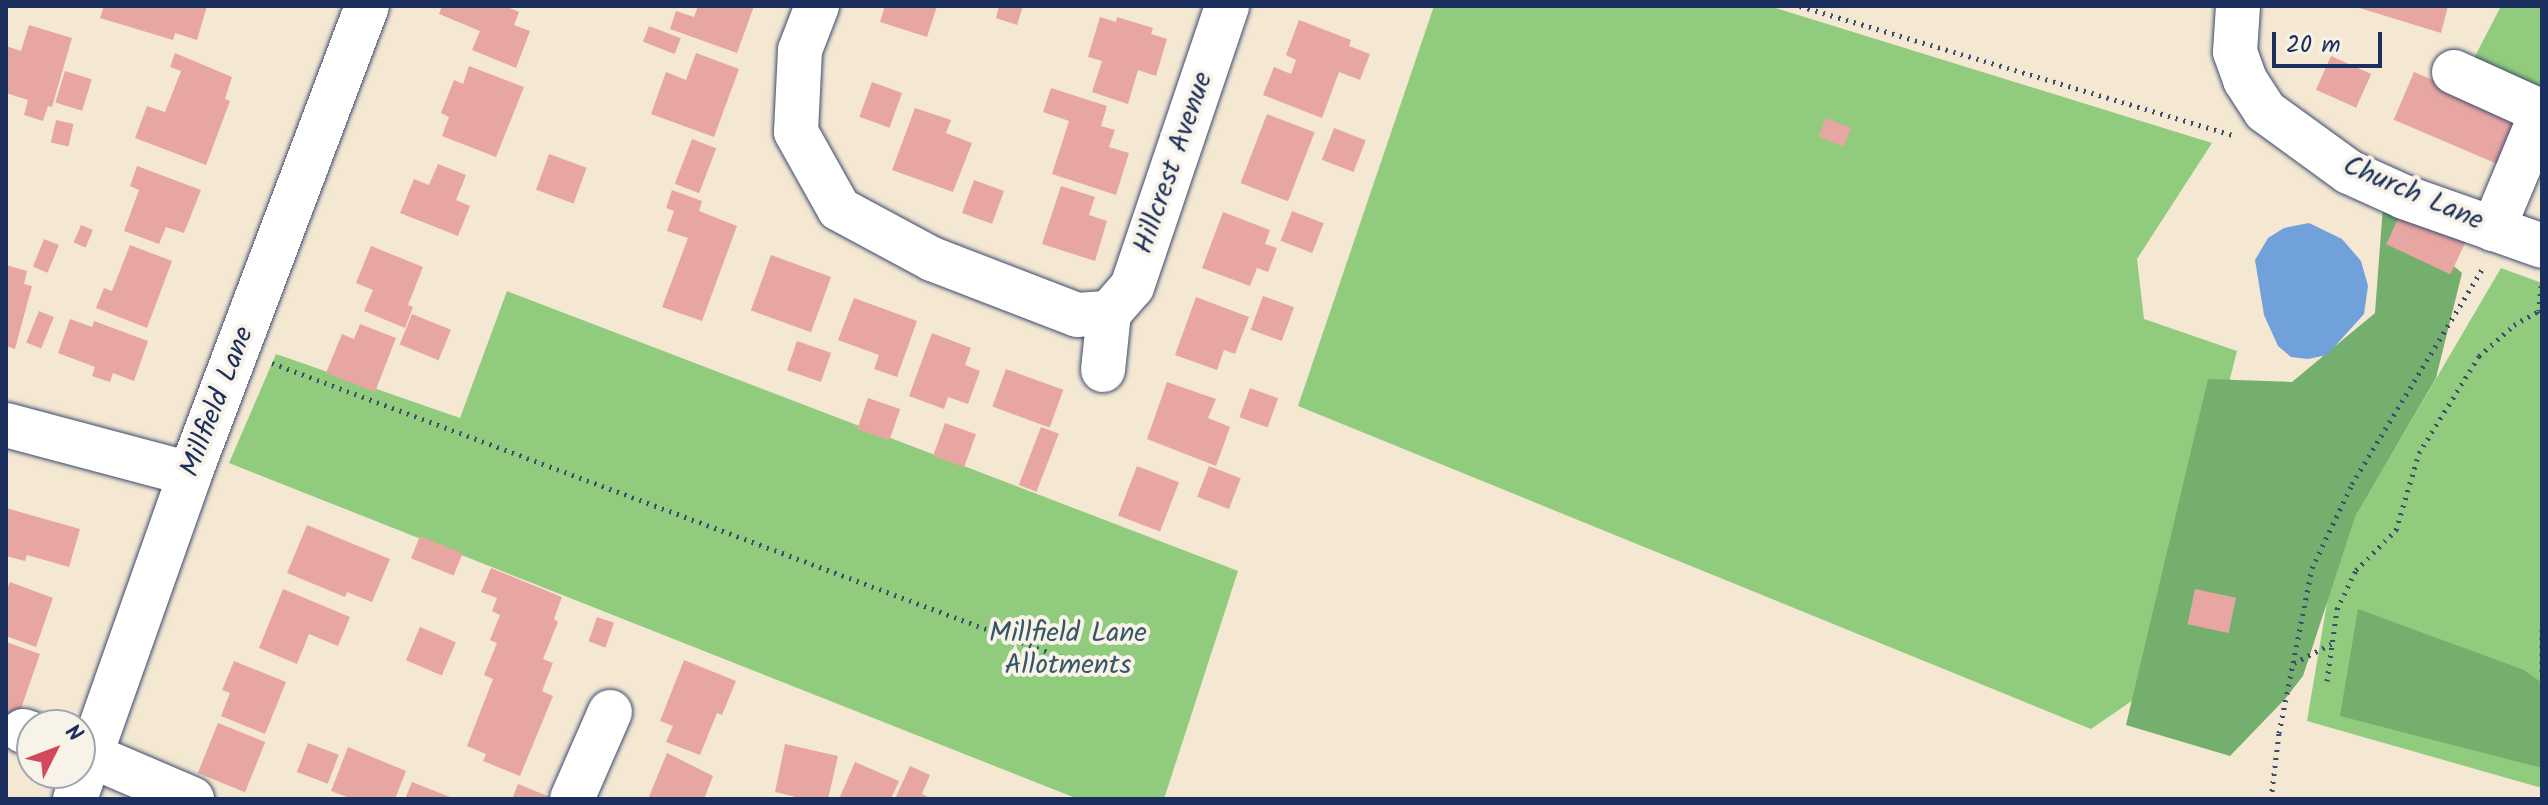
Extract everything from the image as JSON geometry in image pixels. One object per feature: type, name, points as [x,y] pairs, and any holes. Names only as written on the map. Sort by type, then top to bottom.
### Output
[{"type":"street","points":[[817,6],[800,50],[796,132],[839,209],[947,265],[1077,315],[1109,313],[1103,370]]},
{"type":"street","name":"Hillcrest Avenue","points":[[1109,313],[1132,287],[1227,6]]},
{"type":"street","name":"Church Lane","points":[[2238,6],[2235,52],[2245,80],[2265,111],[2349,172],[2404,197],[2513,236]]},
{"type":"street","name":"Millfield Lane","points":[[96,725],[237,350],[357,9]]},
{"type":"street","points":[[2454,72],[2542,112],[2513,236]]},
{"type":"street","points":[[6,425],[190,474]]},
{"type":"street","points":[[572,799],[610,712]]},
{"type":"street","points":[[96,759],[192,799]]},
{"type":"path","points":[[1800,6],[2237,136]]},
{"type":"path","points":[[2272,797],[2279,733],[2312,568],[2352,484],[2459,311],[2513,236]]},
{"type":"path","points":[[2542,281],[2542,318]]},
{"type":"path","points":[[2327,681],[2337,609],[2356,570],[2396,530],[2419,453],[2479,356],[2514,325],[2540,310]]},
{"type":"path","points":[[237,350],[1080,664]]},
{"type":"path","points":[[2542,630],[2542,676]]},
{"type":"path","points":[[2293,664],[2332,644]]},
{"type":"green space","points":[[1434,6],[1769,6],[2212,143],[2137,259],[2144,319],[2237,351],[2152,687],[2091,729],[1298,406]]},
{"type":"green space","points":[[2501,6],[2542,6],[2542,98],[2471,64]]},
{"type":"green space","points":[[2383,206],[2462,273],[2436,378],[2355,517],[2303,676],[2230,756],[2126,725],[2208,379],[2292,382],[2375,313]]},
{"type":"green space","points":[[2501,268],[2542,283],[2542,788],[2307,721],[2336,549]]},
{"type":"green space","name":"Millfield Lane Allotments","points":[[507,291],[1238,571],[1164,799],[1078,799],[229,463],[276,354],[460,418]]},
{"type":"green space","points":[[2358,609],[2524,670],[2542,683],[2542,768],[2340,716]]},
{"type":"water","points":[[2309,223],[2342,239],[2361,261],[2368,286],[2364,314],[2327,355],[2308,359],[2291,357],[2278,346],[2264,315],[2255,260],[2268,238],[2284,228]]},
{"type":"building","points":[[104,6],[207,6],[197,40],[175,33],[173,40],[100,18]]},
{"type":"building","points":[[442,6],[505,6],[519,12],[514,25],[530,31],[516,68],[472,50],[480,31],[439,14]]},
{"type":"building","points":[[698,6],[754,6],[737,53],[670,29],[676,11],[694,17]]},
{"type":"building","points":[[885,6],[937,6],[927,37],[880,22]]},
{"type":"building","points":[[999,6],[1023,6],[1017,25],[996,18]]},
{"type":"building","points":[[2353,6],[2448,6],[2441,33]]},
{"type":"building","points":[[1100,17],[1116,22],[1117,17],[1153,28],[1151,34],[1167,39],[1156,76],[1138,70],[1128,104],[1092,92],[1102,61],[1088,57]]},
{"type":"building","points":[[1299,20],[1351,40],[1349,46],[1370,54],[1360,80],[1339,72],[1322,118],[1263,95],[1274,67],[1291,74],[1296,60],[1286,55]]},
{"type":"building","points":[[29,25],[72,38],[52,107],[48,106],[43,121],[24,115],[28,100],[6,93],[6,46],[21,51]]},
{"type":"building","points":[[649,26],[681,38],[675,54],[643,42]]},
{"type":"building","points":[[175,53],[232,77],[225,99],[230,101],[206,165],[135,138],[147,106],[165,112],[181,71],[170,67]]},
{"type":"building","points":[[696,53],[739,69],[714,137],[651,114],[666,72],[686,80]]},
{"type":"building","points":[[2331,56],[2371,74],[2356,108],[2316,90]]},
{"type":"building","points":[[469,66],[524,87],[496,157],[442,136],[449,117],[441,113],[454,80],[463,84]]},
{"type":"building","points":[[65,71],[92,79],[82,111],[55,103]]},
{"type":"building","points":[[2414,72],[2519,117],[2499,164],[2394,120]]},
{"type":"building","points":[[872,82],[902,93],[889,128],[859,117]]},
{"type":"building","points":[[1051,88],[1107,106],[1101,126],[1115,130],[1109,147],[1129,153],[1116,195],[1052,174],[1069,121],[1043,112]]},
{"type":"building","points":[[915,108],[951,120],[946,133],[972,143],[953,192],[892,170]]},
{"type":"building","points":[[1267,114],[1315,132],[1288,201],[1240,183]]},
{"type":"building","points":[[1826,118],[1851,128],[1844,147],[1819,137]]},
{"type":"building","points":[[56,120],[74,124],[68,146],[51,142]]},
{"type":"building","points":[[1334,128],[1366,140],[1354,172],[1322,160]]},
{"type":"building","points":[[692,139],[716,148],[699,193],[675,184]]},
{"type":"building","points":[[549,154],[587,168],[574,203],[536,190]]},
{"type":"building","points":[[438,164],[466,175],[456,200],[470,206],[458,236],[400,213],[414,179],[429,185]]},
{"type":"building","points":[[137,166],[201,190],[184,233],[166,227],[159,244],[124,231],[139,190],[130,186]]},
{"type":"building","points":[[974,180],[1004,191],[992,224],[962,213]]},
{"type":"building","points":[[1061,186],[1095,197],[1089,215],[1107,221],[1095,261],[1042,244]]},
{"type":"building","points":[[672,190],[702,201],[699,211],[737,226],[702,321],[662,307],[688,238],[667,231],[674,211],[666,208]]},
{"type":"building","points":[[2403,208],[2467,238],[2450,274],[2386,244]]},
{"type":"building","points":[[1292,211],[1324,223],[1312,253],[1281,241]]},
{"type":"building","points":[[1223,212],[1270,230],[1265,244],[1277,248],[1268,272],[1257,268],[1250,286],[1202,268]]},
{"type":"building","points":[[81,225],[93,230],[86,248],[74,242]]},
{"type":"building","points":[[44,239],[59,245],[48,273],[33,267]]},
{"type":"building","points":[[130,245],[172,261],[147,328],[96,308],[104,288],[112,291]]},
{"type":"building","points":[[371,246],[423,267],[408,305],[413,307],[405,328],[364,311],[373,290],[356,283]]},
{"type":"building","points":[[771,255],[831,277],[811,332],[751,310]]},
{"type":"building","points":[[6,265],[27,271],[24,284],[32,286],[15,349],[6,346]]},
{"type":"building","points":[[1263,296],[1294,307],[1282,341],[1251,330]]},
{"type":"building","points":[[1196,297],[1249,317],[1235,354],[1224,350],[1217,370],[1175,355]]},
{"type":"building","points":[[854,298],[917,321],[897,377],[874,369],[879,355],[838,340]]},
{"type":"building","points":[[39,311],[54,317],[41,349],[26,343]]},
{"type":"building","points":[[412,314],[451,330],[439,360],[400,345]]},
{"type":"building","points":[[70,319],[92,327],[94,321],[148,341],[134,381],[113,373],[110,382],[92,376],[95,367],[58,353]]},
{"type":"building","points":[[360,324],[396,338],[375,392],[326,373],[342,334],[354,339]]},
{"type":"building","points":[[932,333],[971,348],[965,365],[980,371],[968,404],[948,397],[944,409],[909,396]]},
{"type":"building","points":[[797,341],[831,353],[821,382],[787,370]]},
{"type":"building","points":[[1006,369],[1063,390],[1050,427],[992,407]]},
{"type":"building","points":[[1167,382],[1216,399],[1208,418],[1230,427],[1216,466],[1147,439]]},
{"type":"building","points":[[1250,388],[1278,398],[1268,427],[1239,417]]},
{"type":"building","points":[[868,398],[900,409],[889,440],[857,429]]},
{"type":"building","points":[[945,423],[976,434],[964,467],[933,456]]},
{"type":"building","points":[[1041,427],[1059,434],[1037,492],[1019,485]]},
{"type":"building","points":[[1137,466],[1179,482],[1160,532],[1118,515]]},
{"type":"building","points":[[1209,466],[1241,478],[1229,509],[1197,497]]},
{"type":"building","points":[[6,508],[80,529],[69,567],[27,555],[25,561],[6,556]]},
{"type":"building","points":[[307,525],[390,559],[372,602],[347,592],[345,597],[287,573]]},
{"type":"building","points":[[420,536],[463,553],[454,575],[411,558]]},
{"type":"building","points":[[491,568],[562,597],[554,619],[558,622],[543,659],[553,663],[542,691],[553,696],[520,776],[483,761],[486,754],[467,746],[493,679],[484,675],[497,643],[490,640],[500,615],[492,611],[497,598],[481,592]]},
{"type":"building","points":[[10,582],[53,598],[36,647],[6,636],[6,592]]},
{"type":"building","points":[[283,589],[350,617],[338,646],[309,634],[297,664],[259,648]]},
{"type":"building","points":[[2195,589],[2236,598],[2229,633],[2188,624]]},
{"type":"building","points":[[597,617],[614,623],[606,647],[589,642]]},
{"type":"building","points":[[420,627],[456,642],[442,675],[406,660]]},
{"type":"building","points":[[6,642],[40,654],[21,709],[16,709],[16,716],[6,713]]},
{"type":"building","points":[[684,660],[736,681],[722,715],[717,713],[700,755],[666,742],[673,726],[660,721]]},
{"type":"building","points":[[234,661],[286,682],[265,734],[221,716],[230,693],[222,690]]},
{"type":"building","points":[[218,723],[265,742],[245,792],[198,773]]},
{"type":"building","points":[[308,743],[339,755],[328,784],[297,772]]},
{"type":"building","points":[[785,744],[838,756],[828,799],[804,799],[775,792]]},
{"type":"building","points":[[348,747],[406,771],[395,799],[352,799],[331,791]]},
{"type":"building","points":[[667,753],[713,776],[704,799],[648,799]]},
{"type":"building","points":[[855,762],[899,781],[891,799],[839,799]]},
{"type":"building","points":[[910,766],[930,775],[922,794],[933,799],[895,799]]},
{"type":"building","points":[[412,782],[455,799],[405,799]]},
{"type":"building","points":[[518,784],[555,799],[512,799]]}]
